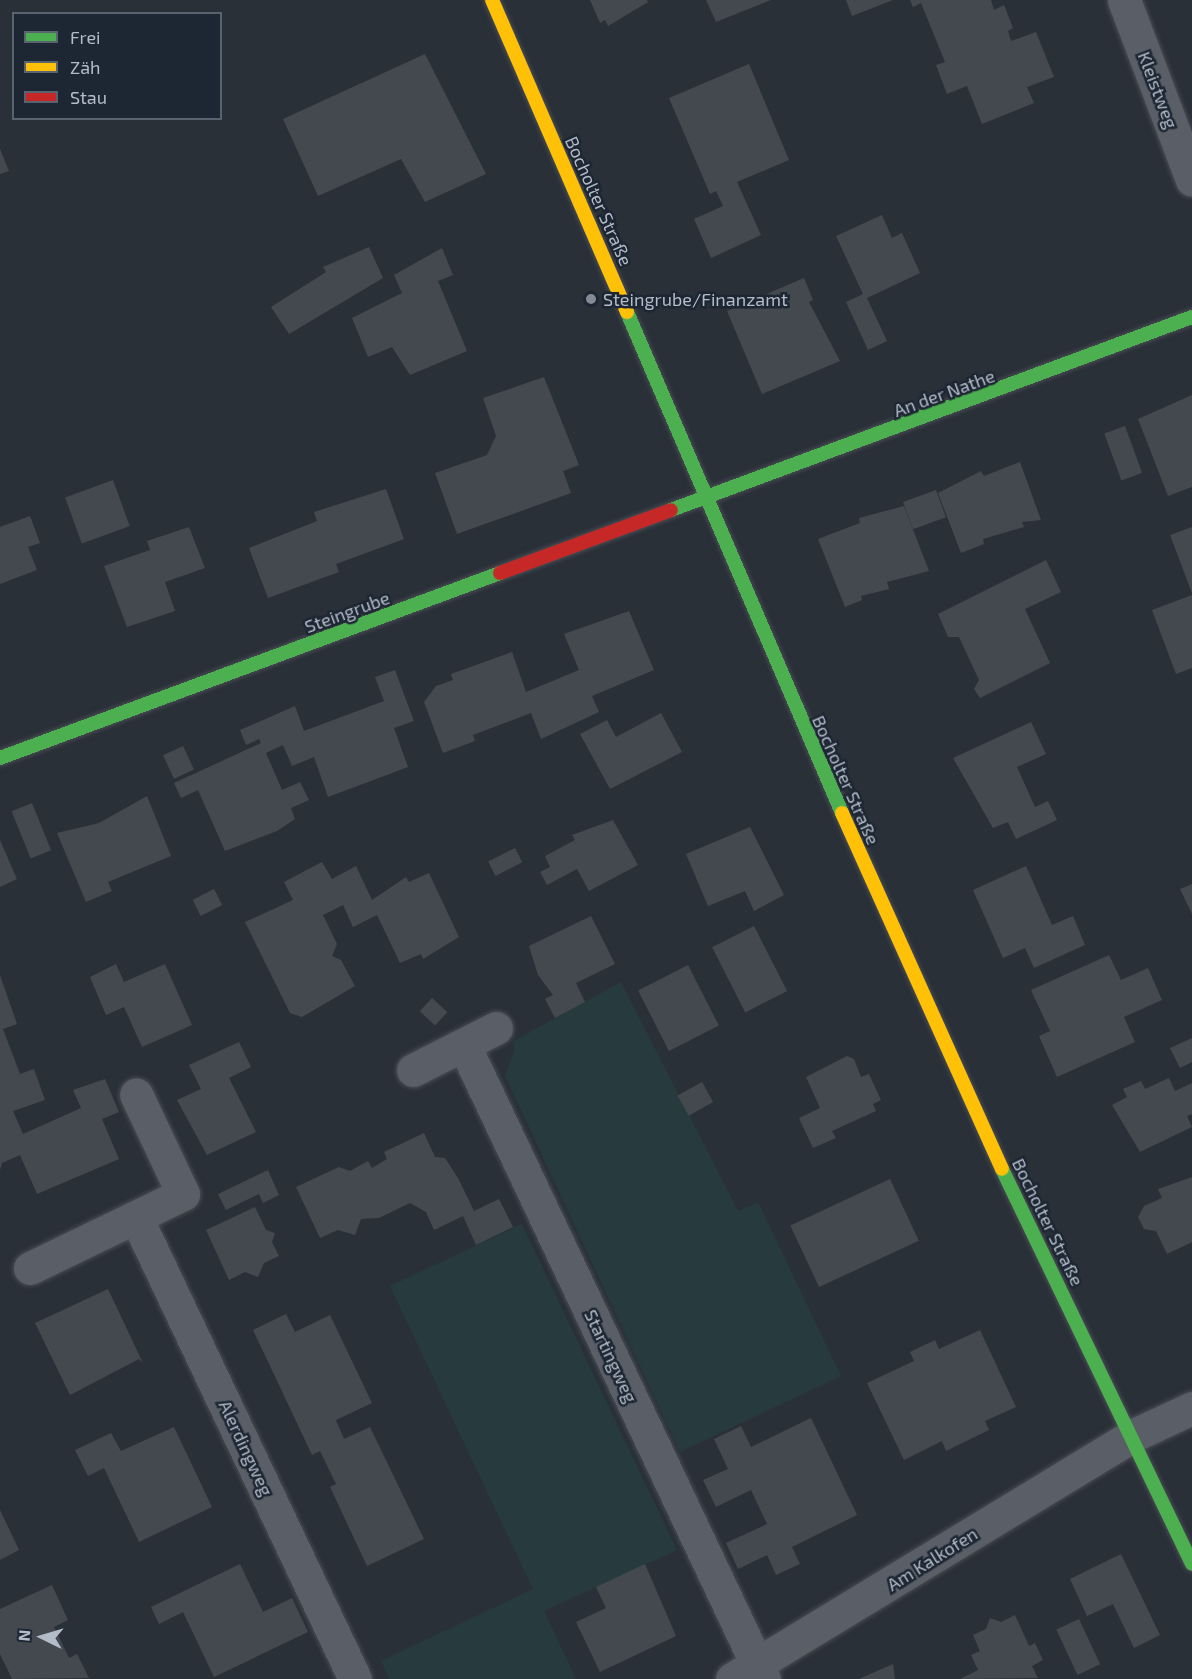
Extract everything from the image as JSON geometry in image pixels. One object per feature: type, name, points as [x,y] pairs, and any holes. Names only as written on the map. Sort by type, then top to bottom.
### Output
[{"type":"street","name":"Bocholter Straße","points":[[492,0],[936,1031],[1192,1564]]},
{"type":"street","name":"Kleistweg","points":[[1124,0],[1192,180]]},
{"type":"street","name":"An der Nathe","points":[[707,500],[1192,317]]},
{"type":"street","name":"Steingrube","points":[[0,758],[707,500]]},
{"type":"street","points":[[413,1070],[496,1028]]},
{"type":"street","name":"Startingweg","points":[[464,1045],[752,1675]]},
{"type":"street","points":[[30,1268],[183,1194],[136,1094]]},
{"type":"street","name":"Alerdingweg","points":[[136,1217],[356,1679]]},
{"type":"street","name":"Am Kalkofen","points":[[752,1675],[1132,1436],[1192,1408]]},
{"type":"green space","points":[[621,982],[738,1211],[758,1202],[841,1376],[680,1452],[505,1076],[515,1049],[512,1042]]},
{"type":"green space","points":[[522,1224],[677,1550],[544,1611],[576,1679],[389,1679],[381,1661],[533,1589],[390,1286]]},
{"type":"building","points":[[590,0],[647,0],[648,2],[608,26],[605,20],[600,23]]},
{"type":"building","points":[[706,0],[771,0],[716,22]]},
{"type":"building","points":[[846,0],[893,0],[852,16]]},
{"type":"building","points":[[910,0],[991,0],[994,10],[1004,5],[1013,28],[1008,31],[1011,41],[1036,32],[1054,77],[1027,87],[1034,103],[982,124],[967,86],[947,94],[936,65],[945,62],[921,3],[913,7]]},
{"type":"building","points":[[425,54],[486,174],[425,202],[401,159],[318,196],[283,119]]},
{"type":"building","points":[[749,64],[789,160],[737,182],[761,235],[711,258],[694,219],[723,206],[716,191],[710,194],[669,98]]},
{"type":"building","points":[[0,149],[9,171],[0,174]]},
{"type":"building","points":[[882,215],[892,238],[902,233],[920,273],[867,298],[887,341],[868,350],[846,302],[863,294],[836,236]]},
{"type":"building","points":[[369,247],[383,278],[289,334],[271,307],[326,272],[323,267]]},
{"type":"building","points":[[442,248],[453,275],[438,281],[467,351],[410,375],[392,347],[368,357],[352,318],[402,293],[394,275]]},
{"type":"building","points":[[804,278],[813,300],[809,302],[840,361],[762,394],[727,311]]},
{"type":"building","points":[[544,377],[579,465],[563,471],[571,493],[457,534],[435,473],[487,455],[496,436],[483,398]]},
{"type":"building","points":[[1192,395],[1192,487],[1168,496],[1138,419]]},
{"type":"building","points":[[1125,426],[1142,473],[1121,481],[1104,434]]},
{"type":"building","points":[[1020,462],[1041,520],[1022,522],[1024,527],[983,539],[984,544],[961,553],[938,493],[981,471],[984,476]]},
{"type":"building","points":[[113,480],[130,526],[82,543],[65,497]]},
{"type":"building","points":[[386,489],[404,539],[336,564],[339,572],[268,598],[249,548],[317,521],[314,512]]},
{"type":"building","points":[[936,490],[946,517],[913,529],[903,502]]},
{"type":"building","points":[[904,506],[929,571],[887,582],[889,589],[861,596],[862,600],[845,607],[818,539],[860,523],[859,518]]},
{"type":"building","points":[[30,516],[40,543],[28,547],[37,570],[0,584],[0,527]]},
{"type":"building","points":[[189,527],[205,568],[165,582],[175,611],[127,627],[104,566],[150,550],[147,541]]},
{"type":"building","points":[[1192,527],[1192,593],[1170,535]]},
{"type":"building","points":[[1046,560],[1061,592],[1025,609],[1050,663],[980,698],[974,689],[979,680],[959,637],[948,637],[938,614]]},
{"type":"building","points":[[1192,595],[1192,668],[1176,674],[1152,610]]},
{"type":"building","points":[[629,611],[654,670],[592,696],[599,712],[541,739],[531,713],[473,735],[475,741],[443,753],[424,702],[436,686],[453,680],[451,674],[512,652],[526,692],[579,670],[564,634]]},
{"type":"building","points":[[395,670],[414,721],[394,728],[408,767],[328,797],[314,757],[292,766],[283,745],[266,753],[282,790],[300,782],[309,800],[291,808],[295,819],[277,831],[225,851],[198,790],[181,798],[174,783],[261,743],[259,739],[246,745],[240,730],[295,706],[304,731],[384,701],[375,677]]},
{"type":"building","points":[[661,713],[682,752],[610,789],[580,734],[607,720],[616,737]]},
{"type":"building","points":[[1031,722],[1046,754],[1017,767],[1035,807],[1048,801],[1057,820],[1016,839],[1008,822],[993,828],[953,758]]},
{"type":"building","points":[[183,746],[194,770],[174,779],[163,755]]},
{"type":"building","points":[[147,796],[171,856],[108,882],[112,891],[86,902],[57,833],[99,823]]},
{"type":"building","points":[[32,803],[51,850],[31,859],[12,811]]},
{"type":"building","points":[[613,820],[638,865],[589,891],[577,869],[547,885],[540,872],[550,867],[545,856],[575,840],[572,835]]},
{"type":"building","points":[[750,827],[784,895],[754,911],[745,891],[708,906],[686,854]]},
{"type":"building","points":[[0,840],[17,879],[0,887]]},
{"type":"building","points":[[515,848],[522,862],[496,876],[488,862]]},
{"type":"building","points":[[322,862],[332,879],[356,866],[372,900],[406,877],[409,882],[429,873],[459,937],[423,959],[421,954],[400,963],[377,915],[353,927],[343,905],[323,915],[337,944],[332,956],[341,960],[355,986],[302,1017],[290,1013],[245,922],[293,900],[284,882]]},
{"type":"building","points":[[1026,866],[1052,925],[1073,916],[1085,945],[1034,968],[1025,948],[1003,958],[973,890]]},
{"type":"building","points":[[1192,884],[1192,914],[1180,889]]},
{"type":"building","points":[[214,889],[222,905],[201,916],[193,900]]},
{"type":"building","points":[[591,916],[615,964],[576,983],[585,1002],[555,1018],[545,999],[553,995],[538,975],[529,946]]},
{"type":"building","points":[[754,926],[787,991],[745,1012],[712,947]]},
{"type":"building","points":[[1109,955],[1121,980],[1148,968],[1162,1000],[1124,1017],[1135,1042],[1057,1077],[1039,1036],[1050,1031],[1031,990]]},
{"type":"building","points":[[116,964],[124,982],[165,964],[192,1025],[142,1047],[124,1007],[106,1015],[90,977]]},
{"type":"building","points":[[688,965],[719,1026],[669,1051],[638,990]]},
{"type":"building","points":[[0,975],[17,1024],[3,1029],[20,1074],[34,1069],[45,1100],[13,1111],[23,1134],[81,1108],[73,1090],[105,1079],[119,1112],[102,1119],[119,1159],[37,1194],[20,1155],[2,1163],[0,1170]]},
{"type":"building","points":[[432,998],[447,1012],[435,1025],[420,1011]]},
{"type":"building","points":[[1192,1038],[1192,1062],[1180,1068],[1170,1048]]},
{"type":"building","points":[[239,1042],[251,1067],[229,1078],[256,1132],[207,1155],[177,1100],[201,1089],[189,1065]]},
{"type":"building","points":[[847,1056],[854,1059],[861,1077],[869,1074],[881,1100],[873,1104],[876,1111],[832,1131],[836,1138],[813,1148],[799,1118],[820,1108],[806,1077]]},
{"type":"building","points":[[1169,1078],[1175,1091],[1192,1083],[1192,1114],[1187,1116],[1192,1127],[1140,1152],[1112,1105],[1127,1097],[1123,1089],[1141,1081],[1145,1089]]},
{"type":"building","points":[[702,1082],[713,1102],[689,1116],[678,1096]]},
{"type":"building","points":[[424,1133],[435,1157],[445,1158],[458,1178],[474,1211],[499,1199],[513,1227],[476,1245],[463,1216],[434,1230],[426,1212],[410,1203],[379,1218],[361,1219],[355,1235],[338,1230],[320,1238],[296,1187],[339,1167],[350,1171],[368,1161],[372,1168],[387,1159],[384,1152]]},
{"type":"building","points":[[268,1170],[279,1195],[263,1203],[259,1194],[226,1210],[218,1194]]},
{"type":"building","points":[[1192,1177],[1192,1242],[1167,1254],[1156,1231],[1144,1229],[1138,1217],[1144,1206],[1162,1198],[1158,1189]]},
{"type":"building","points":[[890,1179],[919,1241],[819,1287],[790,1225]]},
{"type":"building","points":[[255,1207],[266,1230],[275,1233],[272,1242],[279,1256],[264,1263],[258,1277],[245,1272],[229,1280],[206,1230]]},
{"type":"building","points":[[108,1289],[143,1363],[139,1359],[70,1395],[35,1323]]},
{"type":"building","points":[[286,1314],[295,1332],[330,1315],[372,1403],[336,1420],[344,1439],[370,1427],[424,1539],[367,1566],[330,1487],[336,1484],[320,1451],[312,1455],[253,1330]]},
{"type":"building","points":[[980,1330],[1016,1407],[985,1421],[989,1430],[946,1451],[942,1441],[904,1460],[867,1383],[914,1361],[910,1352],[935,1340],[939,1349]]},
{"type":"building","points":[[811,1418],[857,1515],[792,1547],[800,1564],[776,1575],[767,1555],[738,1569],[726,1543],[767,1524],[751,1490],[716,1507],[703,1480],[728,1469],[714,1439],[741,1426],[751,1447]]},
{"type":"building","points":[[174,1427],[212,1507],[139,1542],[104,1468],[88,1476],[75,1450],[111,1433],[121,1451]]},
{"type":"building","points":[[0,1510],[19,1550],[0,1560]]},
{"type":"building","points":[[1121,1554],[1160,1635],[1134,1648],[1113,1604],[1087,1616],[1070,1579]]},
{"type":"building","points":[[240,1564],[263,1612],[292,1598],[308,1632],[214,1677],[183,1612],[159,1624],[151,1607]]},
{"type":"building","points":[[645,1564],[676,1636],[600,1672],[576,1622],[606,1608],[596,1587]]},
{"type":"building","points":[[52,1585],[68,1620],[54,1627],[69,1658],[77,1654],[89,1678],[12,1679],[0,1654],[0,1609]]},
{"type":"building","points":[[1015,1615],[1029,1646],[1035,1643],[1043,1660],[1032,1666],[1038,1678],[960,1679],[978,1670],[971,1655],[980,1651],[973,1635],[986,1629],[990,1618],[1001,1622]]},
{"type":"building","points":[[1079,1619],[1100,1664],[1077,1675],[1056,1630]]},
{"type":"building","points":[[893,1664],[895,1679],[859,1679]]},
{"type":"traffic: fast","points":[[627,312],[842,813]]},
{"type":"traffic: fast","points":[[671,510],[1192,317]]},
{"type":"traffic: fast","points":[[0,758],[500,573]]},
{"type":"traffic: fast","points":[[1002,1169],[1192,1564]]},
{"type":"traffic: slow","points":[[492,0],[627,312]]},
{"type":"traffic: slow","points":[[842,813],[1002,1169]]},
{"type":"traffic: jam","points":[[500,573],[671,510]]},
{"type":"place","name":"Steingrube/Finanzamt","points":[[591,299]]}]
